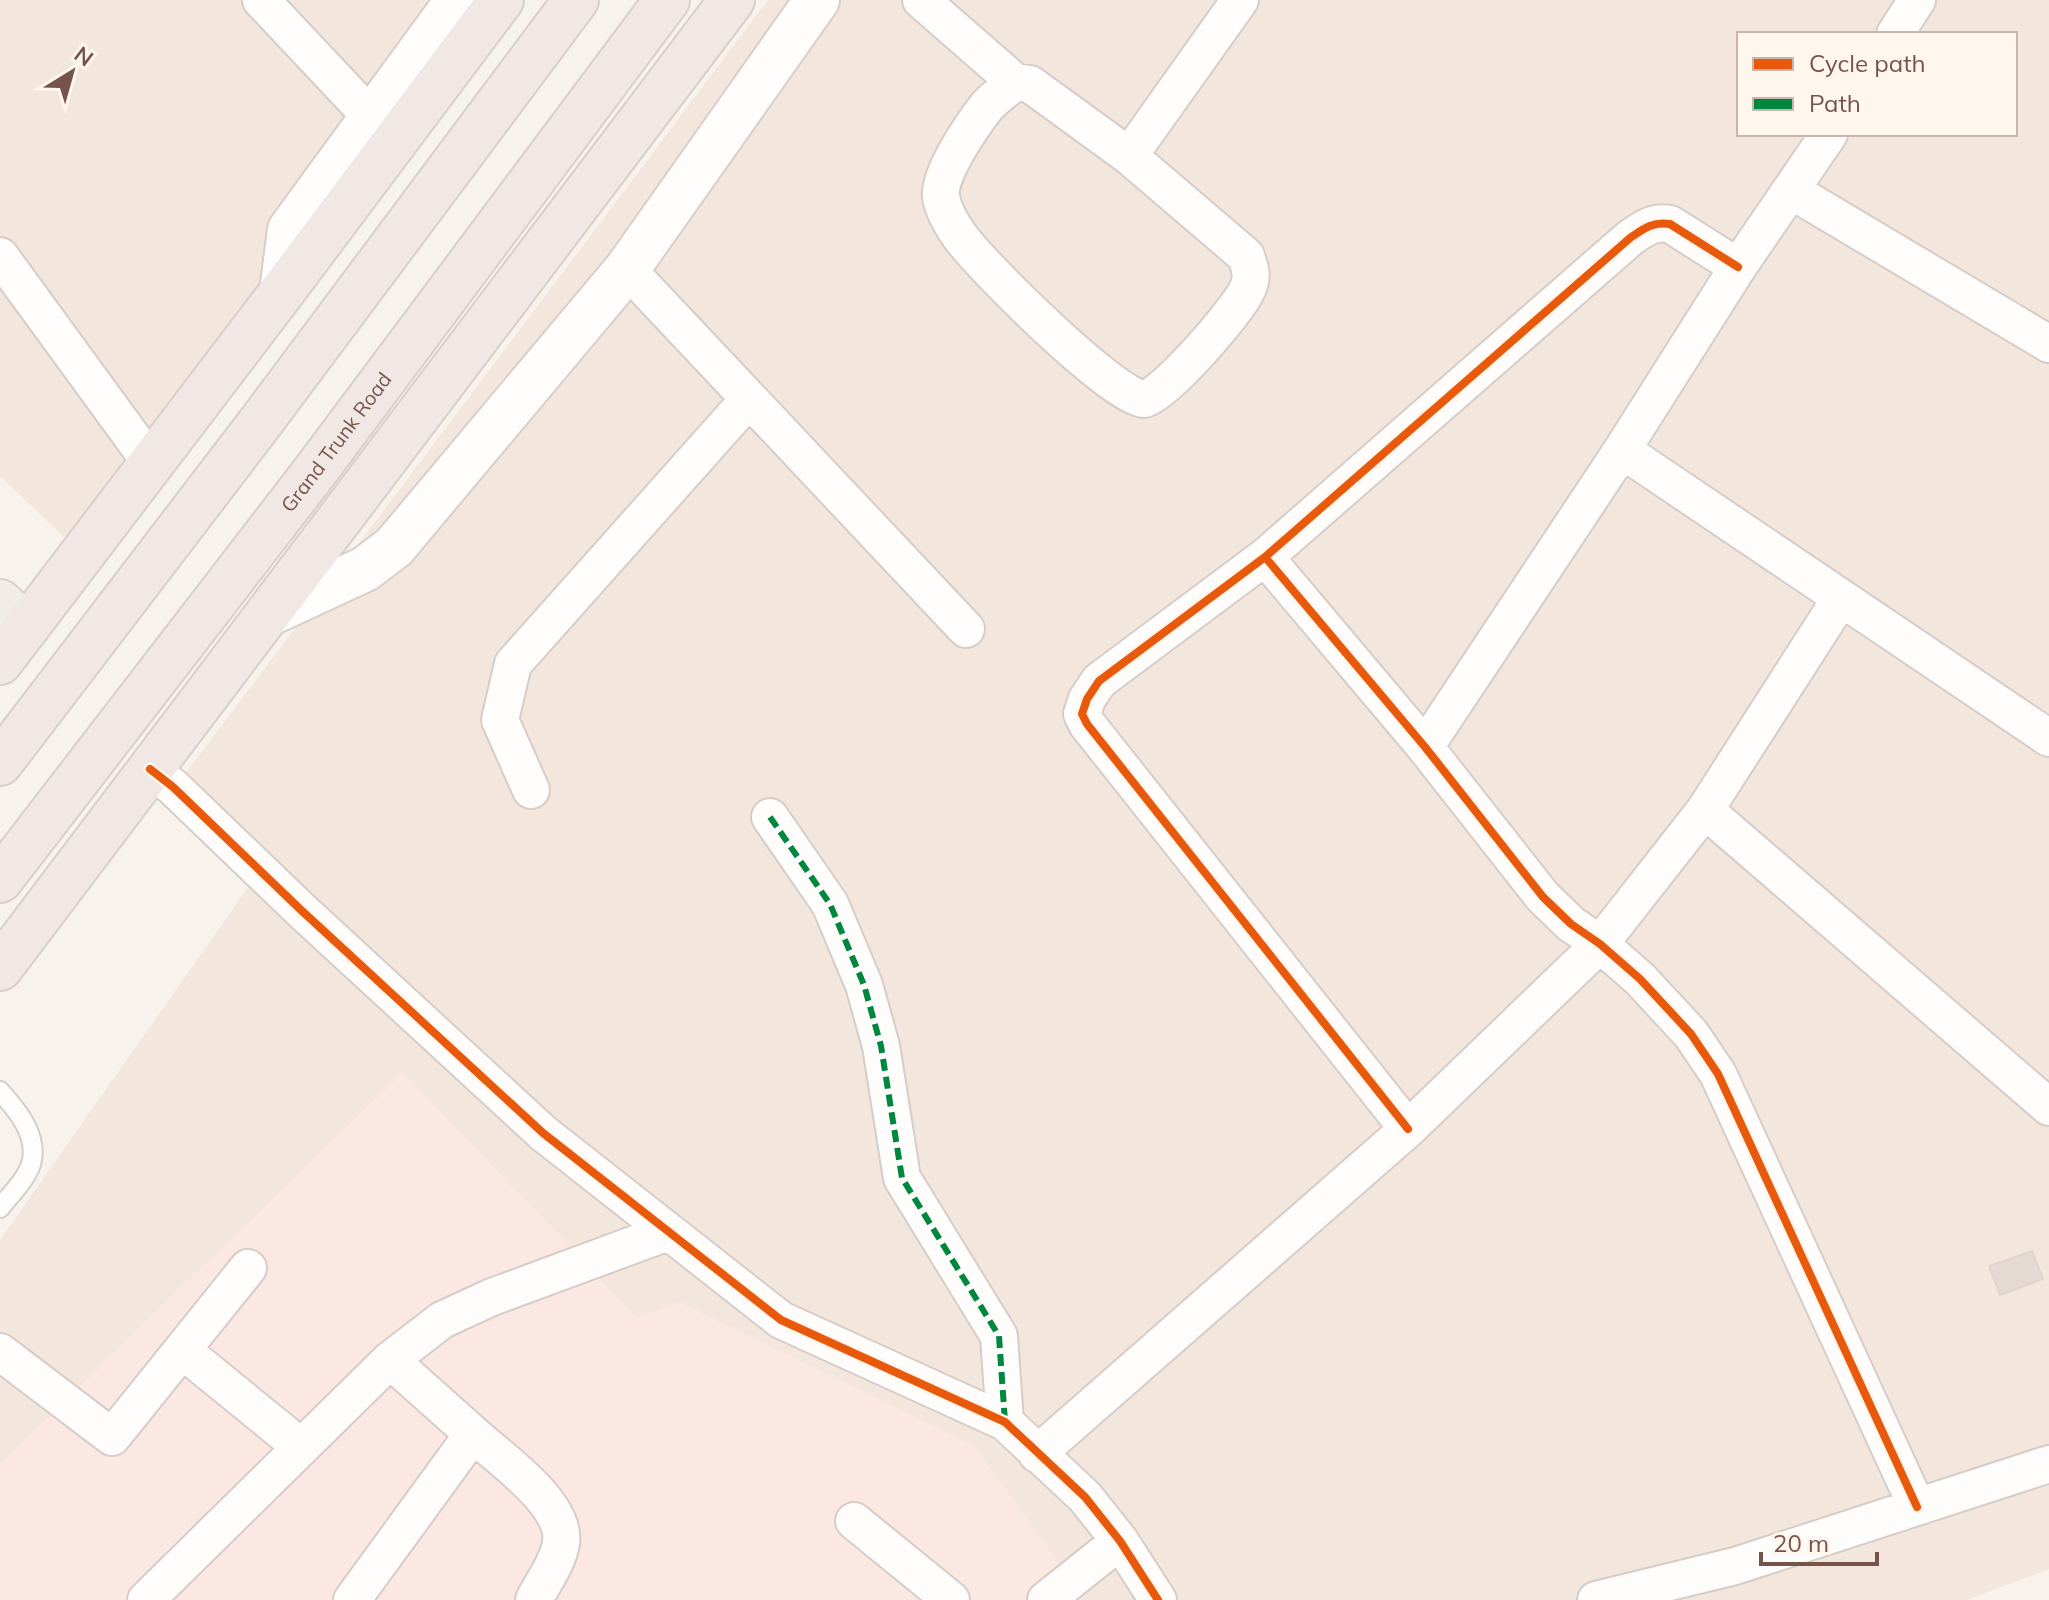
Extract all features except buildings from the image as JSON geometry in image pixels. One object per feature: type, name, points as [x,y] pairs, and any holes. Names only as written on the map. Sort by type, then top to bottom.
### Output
[{"type":"highway","points":[[0,662],[13,614],[151,463],[501,0]]},
{"type":"highway","points":[[0,763],[263,419],[576,0]]},
{"type":"highway","name":"Grand Trunk Road","points":[[0,880],[316,470],[667,0]]},
{"type":"highway","points":[[0,968],[732,0]]},
{"type":"street","points":[[261,0],[372,118]]},
{"type":"street","points":[[282,292],[290,230],[458,0]]},
{"type":"street","points":[[268,614],[365,569],[394,547],[627,269],[817,0]]},
{"type":"street","points":[[921,0],[1015,82],[1030,84],[1129,156],[1246,256],[1250,267],[1249,288],[1232,313],[1155,395],[1145,399],[1135,397],[1114,386],[1075,352],[960,236],[941,198],[941,188],[948,170],[963,142],[988,105],[1015,82]]},
{"type":"street","points":[[1129,156],[1240,0]]},
{"type":"street","points":[[1896,32],[1917,0]]},
{"type":"street","points":[[1425,747],[1622,450],[1738,267],[1828,136]]},
{"type":"street","points":[[1792,191],[2049,344]]},
{"type":"street","points":[[1408,1129],[1082,714],[1087,699],[1099,681],[1265,557],[1648,226],[1660,222],[1670,224],[1738,267]]},
{"type":"street","points":[[0,256],[151,463]]},
{"type":"street","points":[[627,269],[966,629]]},
{"type":"street","points":[[531,790],[500,720],[513,664],[749,399]]},
{"type":"street","points":[[1622,450],[2049,738]]},
{"type":"street","points":[[1265,557],[1425,747],[1543,897],[1571,924],[1600,944],[1640,979],[1691,1034],[1718,1074],[1917,1507]]},
{"type":"street","points":[[1037,1454],[1408,1129],[1600,944],[1705,810],[1841,598]]},
{"type":"street","points":[[150,769],[173,787],[312,921],[543,1133],[781,1320],[1005,1422],[1085,1497],[1120,1541],[1158,1600]]},
{"type":"street","points":[[1705,810],[2049,1107]]},
{"type":"street","points":[[770,817],[830,904],[864,985],[881,1046],[902,1178],[999,1336],[1005,1422]]},
{"type":"street","points":[[146,1600],[390,1360],[442,1320],[480,1302],[668,1232]]},
{"type":"street","points":[[0,1352],[112,1437],[248,1268]]},
{"type":"street","points":[[182,1350],[301,1447]]},
{"type":"street","points":[[390,1360],[544,1498],[554,1511],[561,1525],[561,1541],[534,1600]]},
{"type":"street","points":[[352,1600],[473,1434]]},
{"type":"street","points":[[1596,1600],[1735,1566],[2049,1464]]},
{"type":"street","points":[[854,1521],[951,1600]]},
{"type":"street","points":[[1046,1600],[1120,1541]]},
{"type":"lane","points":[[0,1091],[27,1127],[32,1160],[0,1208]]},
{"type":"shaded area","points":[[0,0],[492,0],[82,554],[0,476]]},
{"type":"shaded area","points":[[768,0],[2049,0],[2049,1569],[1966,1600],[0,1600],[0,1240],[271,855],[186,773]]},
{"type":"shaded area","points":[[403,1072],[637,1318],[680,1302],[974,1446],[1085,1600],[0,1600],[0,1464]]},
{"type":"marked path","points":[[770,817],[830,904],[864,985],[881,1046],[902,1178],[999,1336],[1005,1422]]},
{"type":"cycle path","points":[[1408,1129],[1087,724],[1082,714],[1087,699],[1099,681],[1265,557],[1639,232],[1653,225],[1670,224],[1738,267]]},
{"type":"cycle path","points":[[1265,557],[1425,747],[1543,897],[1571,924],[1600,944],[1640,979],[1691,1034],[1718,1074],[1917,1507]]},
{"type":"cycle path","points":[[150,769],[173,787],[301,910],[543,1133],[781,1320],[1005,1422],[1085,1497],[1120,1541],[1158,1600]]}]
